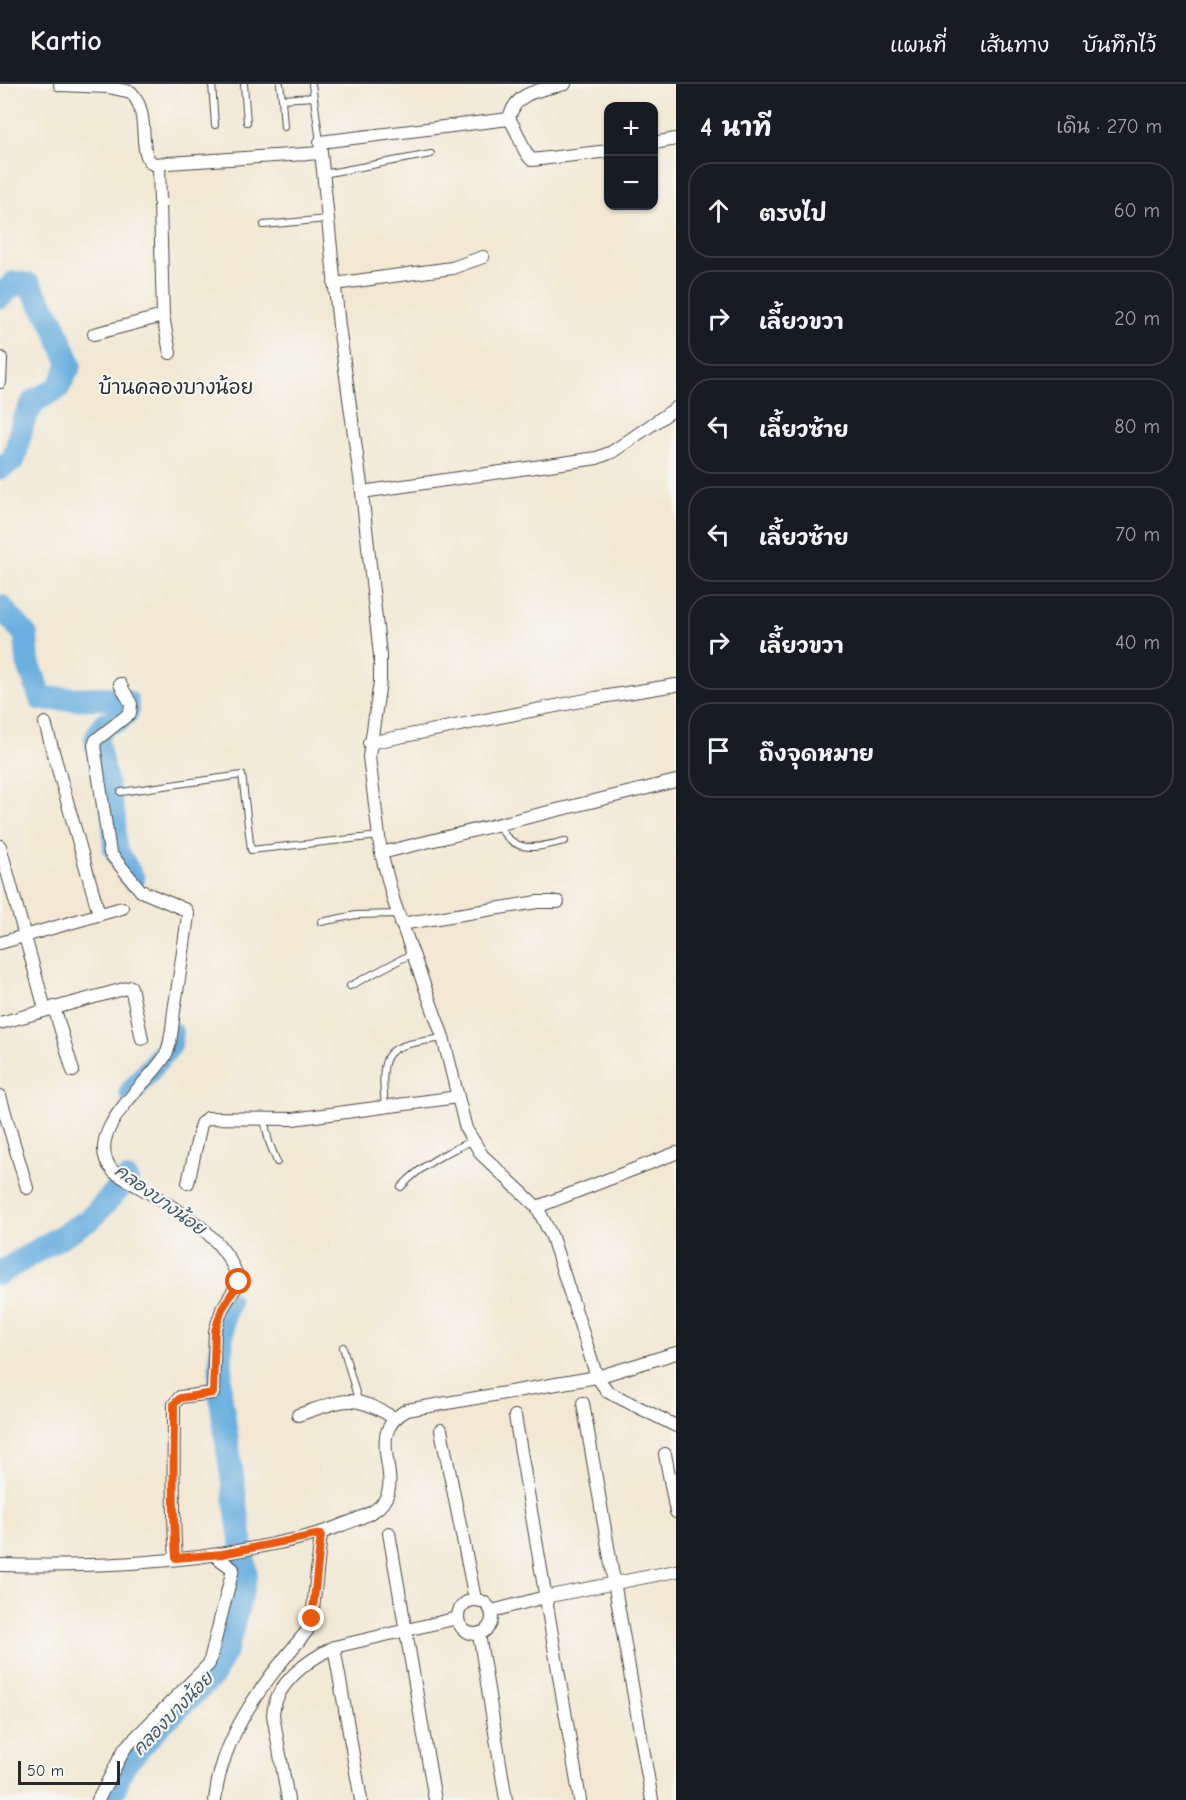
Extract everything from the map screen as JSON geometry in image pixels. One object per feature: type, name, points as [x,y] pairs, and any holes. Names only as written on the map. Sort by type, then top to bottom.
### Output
[{"type":"street","points":[[565,84],[544,87],[529,93],[511,106],[509,119],[517,129],[525,152],[532,160],[604,152]]},
{"type":"street","points":[[60,85],[108,87],[131,92],[143,109],[146,155],[148,160],[159,165],[320,148],[509,119]]},
{"type":"street","points":[[658,142],[676,139]]},
{"type":"street","points":[[320,148],[334,284],[362,492],[381,667],[369,743],[369,768],[381,853],[411,954],[443,1037],[472,1141],[517,1190],[537,1207],[552,1238],[597,1377],[608,1392],[676,1426]]},
{"type":"street","points":[[159,165],[163,316],[170,353]]},
{"type":"street","points":[[334,284],[452,268],[483,257]]},
{"type":"street","points":[[94,334],[163,316]]},
{"type":"street","points":[[0,382],[2,378],[1,358]]},
{"type":"street","points":[[362,492],[597,458],[612,452],[676,408]]},
{"type":"street","points":[[120,684],[131,704],[130,713],[94,745],[110,853],[141,891],[184,909],[188,915],[166,1053],[114,1118],[106,1140],[105,1156],[107,1165],[114,1172],[194,1222],[207,1234],[226,1255],[239,1282],[222,1309],[215,1331],[213,1393],[180,1398],[174,1404],[174,1466],[171,1491],[176,1558]]},
{"type":"street","points":[[369,743],[596,698],[676,685]]},
{"type":"street","points":[[45,723],[99,914]]},
{"type":"street","points":[[381,853],[676,781]]},
{"type":"street","points":[[0,846],[25,936],[73,1071]]},
{"type":"street","points":[[400,919],[537,902],[558,902]]},
{"type":"street","points":[[0,944],[122,908]]},
{"type":"street","points":[[0,1023],[131,987],[142,1039]]},
{"type":"street","points":[[0,1096],[27,1188]]},
{"type":"street","points":[[188,1183],[203,1120],[293,1119],[458,1097]]},
{"type":"street","points":[[537,1207],[676,1153]]},
{"type":"street","points":[[0,1565],[132,1564],[218,1555],[321,1534],[367,1515],[386,1498],[389,1486],[386,1435],[394,1418],[423,1406],[597,1377],[676,1353]]},
{"type":"street","points":[[298,1415],[349,1399],[358,1400],[394,1418]]},
{"type":"street","points":[[583,1403],[652,1800]]},
{"type":"street","points":[[515,1416],[580,1800]]},
{"type":"street","points":[[441,1430],[475,1599]]},
{"type":"street","points":[[665,1455],[676,1512]]},
{"type":"street","points":[[389,1533],[435,1800]]},
{"type":"street","points":[[215,1800],[220,1770],[244,1714],[255,1694],[307,1631],[312,1619],[321,1534]]},
{"type":"street","points":[[98,1800],[125,1748],[202,1673],[212,1660],[233,1569],[218,1555]]},
{"type":"street","points":[[492,1611],[614,1582],[676,1571]]},
{"type":"street","points":[[475,1599],[485,1602],[492,1611],[491,1623],[479,1634],[467,1632],[458,1618],[460,1608],[475,1599]]},
{"type":"street","points":[[288,1800],[273,1715],[274,1705],[284,1686],[303,1666],[334,1647],[458,1618]]},
{"type":"street","points":[[479,1634],[507,1800]]},
{"type":"street","points":[[334,1647],[362,1800]]},
{"type":"lane","points":[[212,84],[215,125]]},
{"type":"lane","points":[[244,84],[247,122]]},
{"type":"lane","points":[[280,84],[284,128]]},
{"type":"lane","points":[[312,84],[320,148]]},
{"type":"lane","points":[[282,99],[314,97]]},
{"type":"lane","points":[[323,174],[431,154]]},
{"type":"lane","points":[[264,225],[327,219]]},
{"type":"lane","points":[[121,792],[242,775],[251,850],[379,836]]},
{"type":"lane","points":[[497,824],[506,839],[524,847],[565,842]]},
{"type":"lane","points":[[321,922],[357,915],[400,919]]},
{"type":"lane","points":[[350,986],[411,954]]},
{"type":"lane","points":[[385,1107],[382,1077],[387,1054],[393,1047],[443,1037]]},
{"type":"lane","points":[[264,1119],[269,1143],[277,1162]]},
{"type":"lane","points":[[401,1186],[419,1168],[442,1154],[472,1141]]},
{"type":"lane","points":[[343,1347],[358,1400]]},
{"type":"waterway","name":"คลองบางน้อย","points":[[0,297],[14,283],[29,285],[53,322],[70,365],[58,388],[34,401],[23,422],[14,459],[0,468]]},
{"type":"waterway","name":"คลองบางน้อย","points":[[0,606],[26,635],[28,662],[41,699],[116,698],[127,702],[127,712],[119,720],[104,724],[96,739],[114,818],[115,848],[133,879]]},
{"type":"waterway","name":"คลองบางน้อย","points":[[131,1092],[170,1045],[171,1033]]},
{"type":"waterway","points":[[0,1273],[90,1219],[127,1180]]},
{"type":"waterway","name":"คลองบางน้อย","points":[[110,1800],[123,1766],[163,1722],[211,1678],[227,1647],[246,1575],[220,1392],[222,1321],[228,1302]]},
{"type":"district","name":"บ้านคลองบางน้อย","points":[[176,387]]},
{"type":"route","points":[[239,1282],[222,1309],[215,1331],[213,1393],[180,1398],[174,1404],[174,1477],[171,1491],[176,1558],[248,1550],[321,1534],[312,1619]]}]
